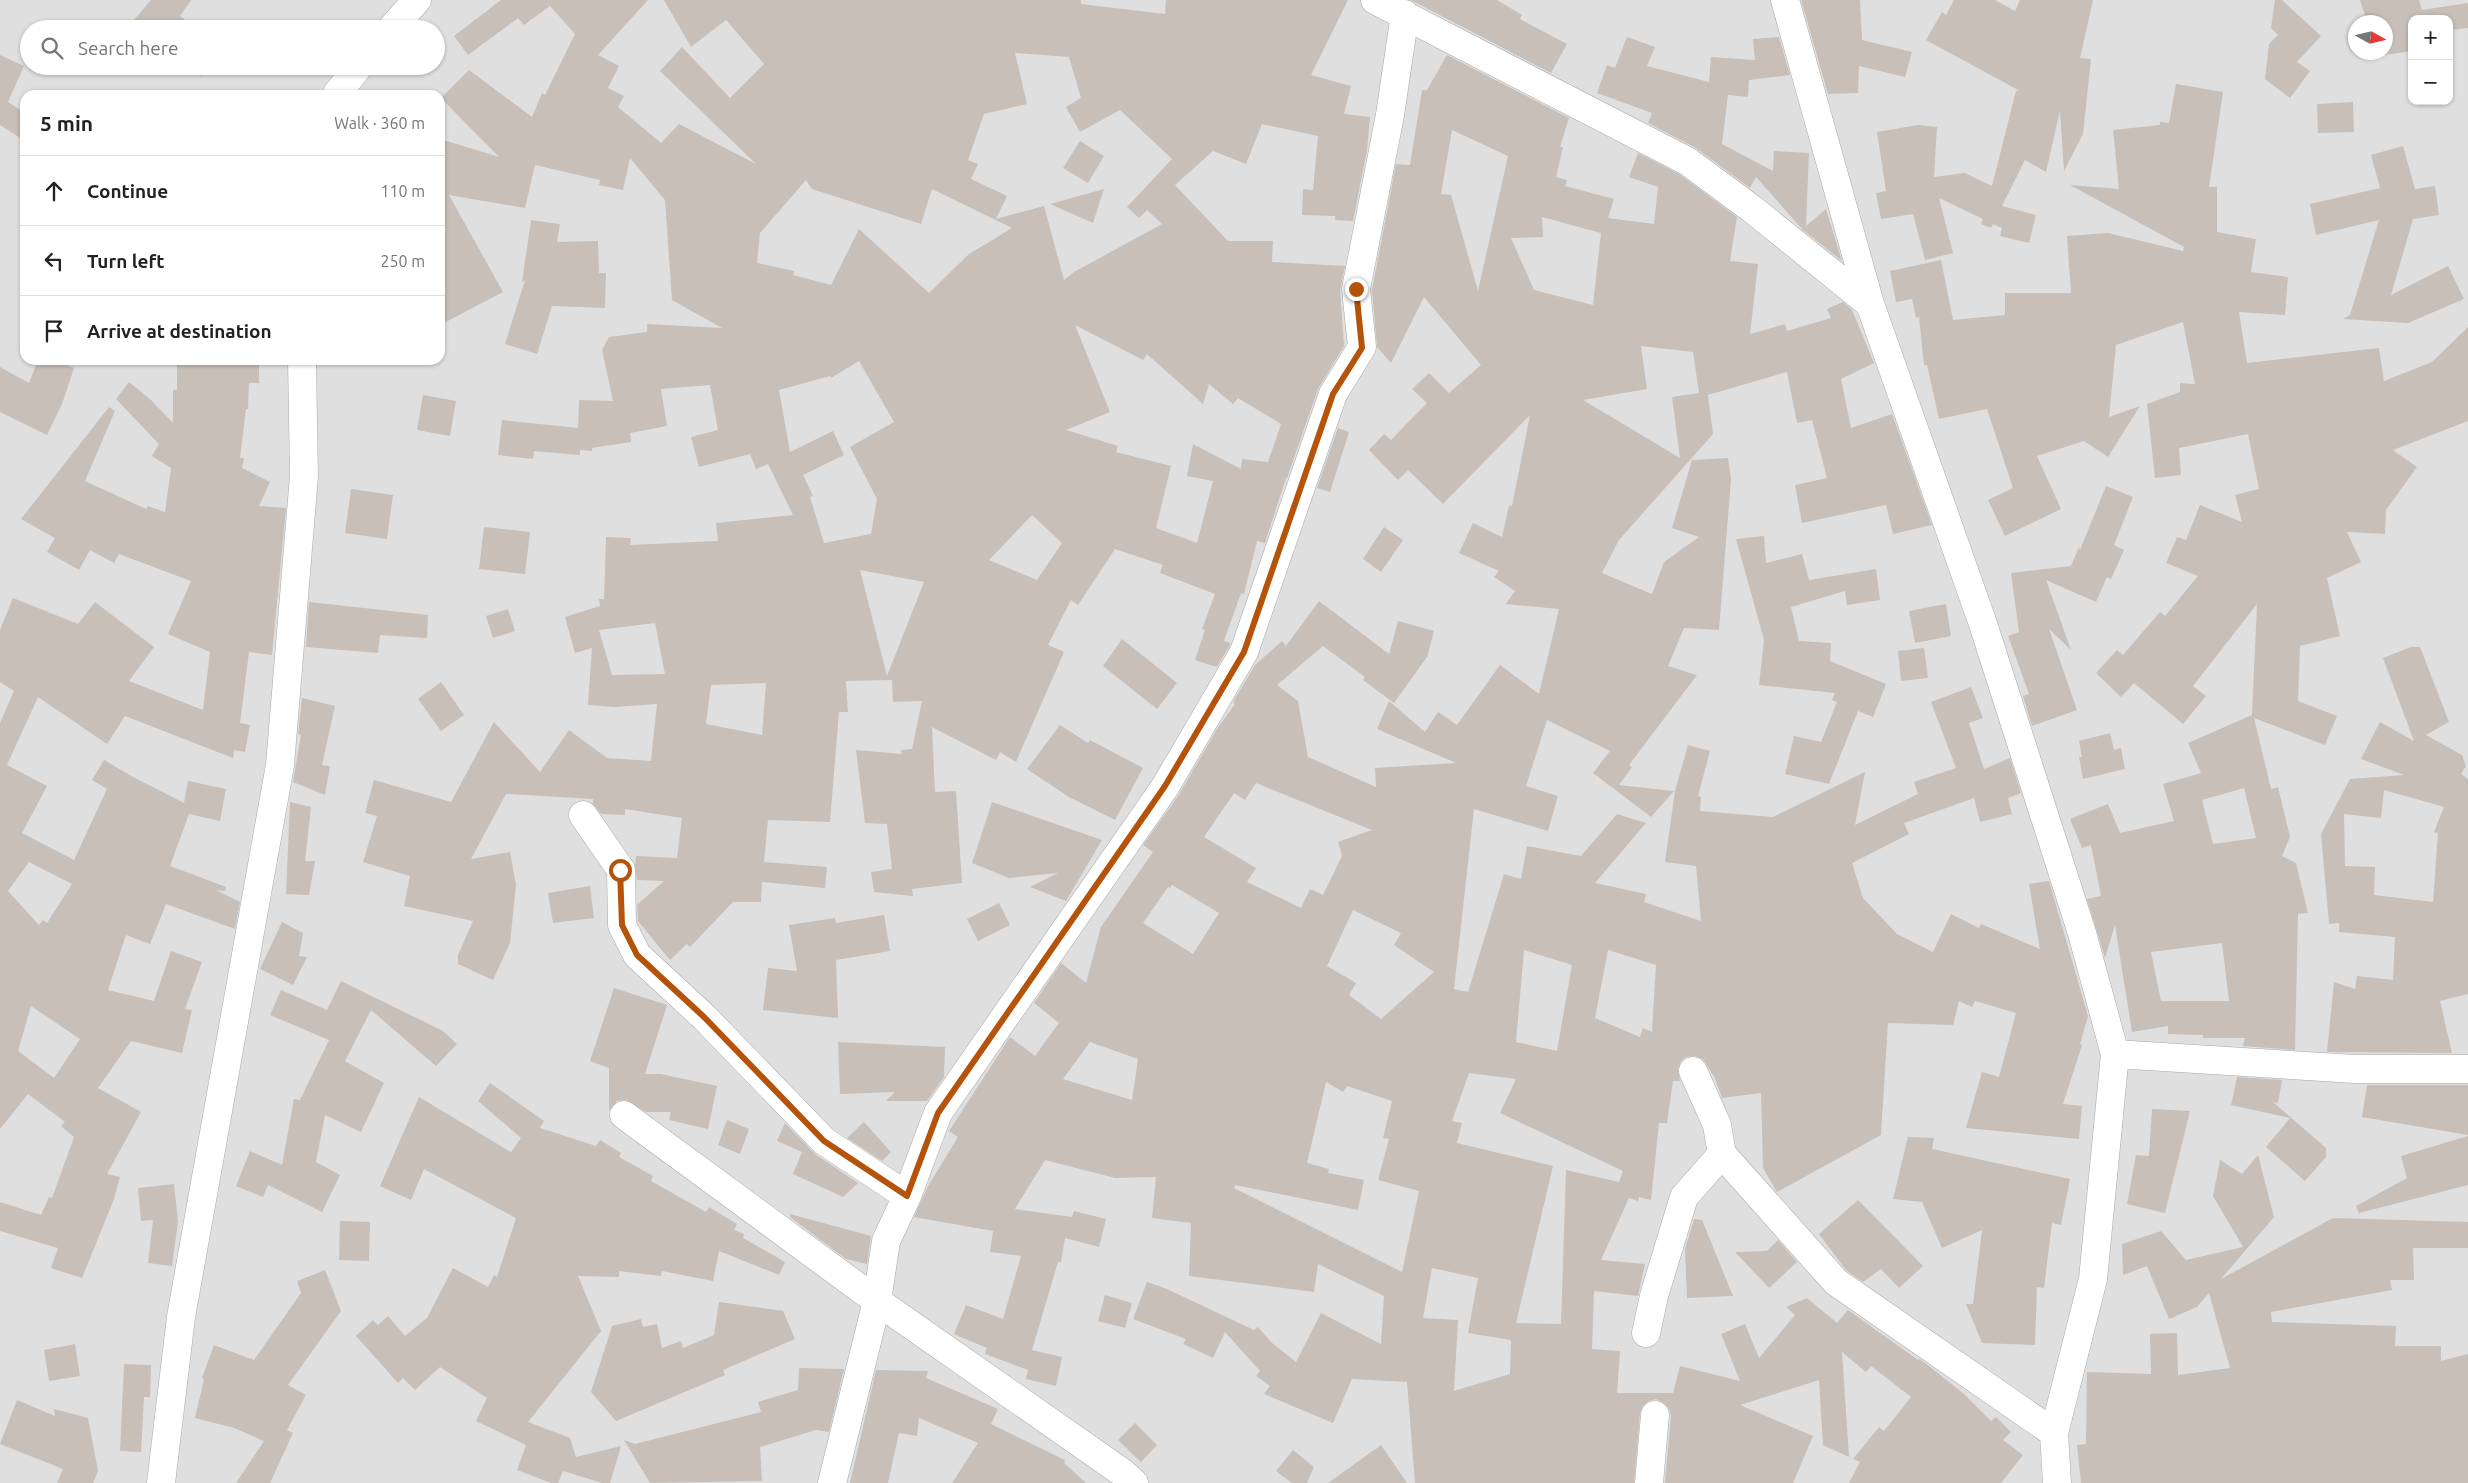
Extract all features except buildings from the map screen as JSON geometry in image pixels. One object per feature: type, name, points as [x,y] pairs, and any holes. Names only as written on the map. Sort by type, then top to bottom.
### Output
[{"type":"street","points":[[398,20],[417,0]]},
{"type":"street","points":[[1375,0],[1686,161],[1752,209],[1870,304]]},
{"type":"street","points":[[1784,0],[1870,304],[1983,624],[2082,933],[2115,1054],[2093,1280],[2054,1433],[2057,1483]]},
{"type":"street","points":[[832,1483],[877,1302],[886,1241],[907,1196],[938,1113],[1165,786],[1244,652],[1333,394],[1362,348],[1356,289],[1390,115],[1405,14]]},
{"type":"street","points":[[340,90],[352,75]]},
{"type":"street","points":[[161,1483],[180,1317],[280,766],[304,476],[302,365]]},
{"type":"street","points":[[583,815],[620,870],[622,925],[637,955],[704,1017],[824,1141],[907,1196]]},
{"type":"street","points":[[2115,1054],[2355,1069],[2468,1069]]},
{"type":"street","points":[[1693,1071],[1717,1125],[1722,1154],[1836,1282],[2054,1433]]},
{"type":"street","points":[[624,1115],[877,1302],[1123,1473],[1134,1483]]},
{"type":"street","points":[[1646,1333],[1654,1296],[1684,1197],[1722,1154]]},
{"type":"street","points":[[1649,1483],[1655,1415]]},
{"type":"shaded area","points":[[0,0],[2468,0],[2468,1462],[2377,1483],[0,1483]]},
{"type":"route","points":[[620,870],[622,925],[637,955],[704,1017],[824,1141],[907,1196],[938,1113],[1165,786],[1244,652],[1333,394],[1362,348],[1356,289]]}]
